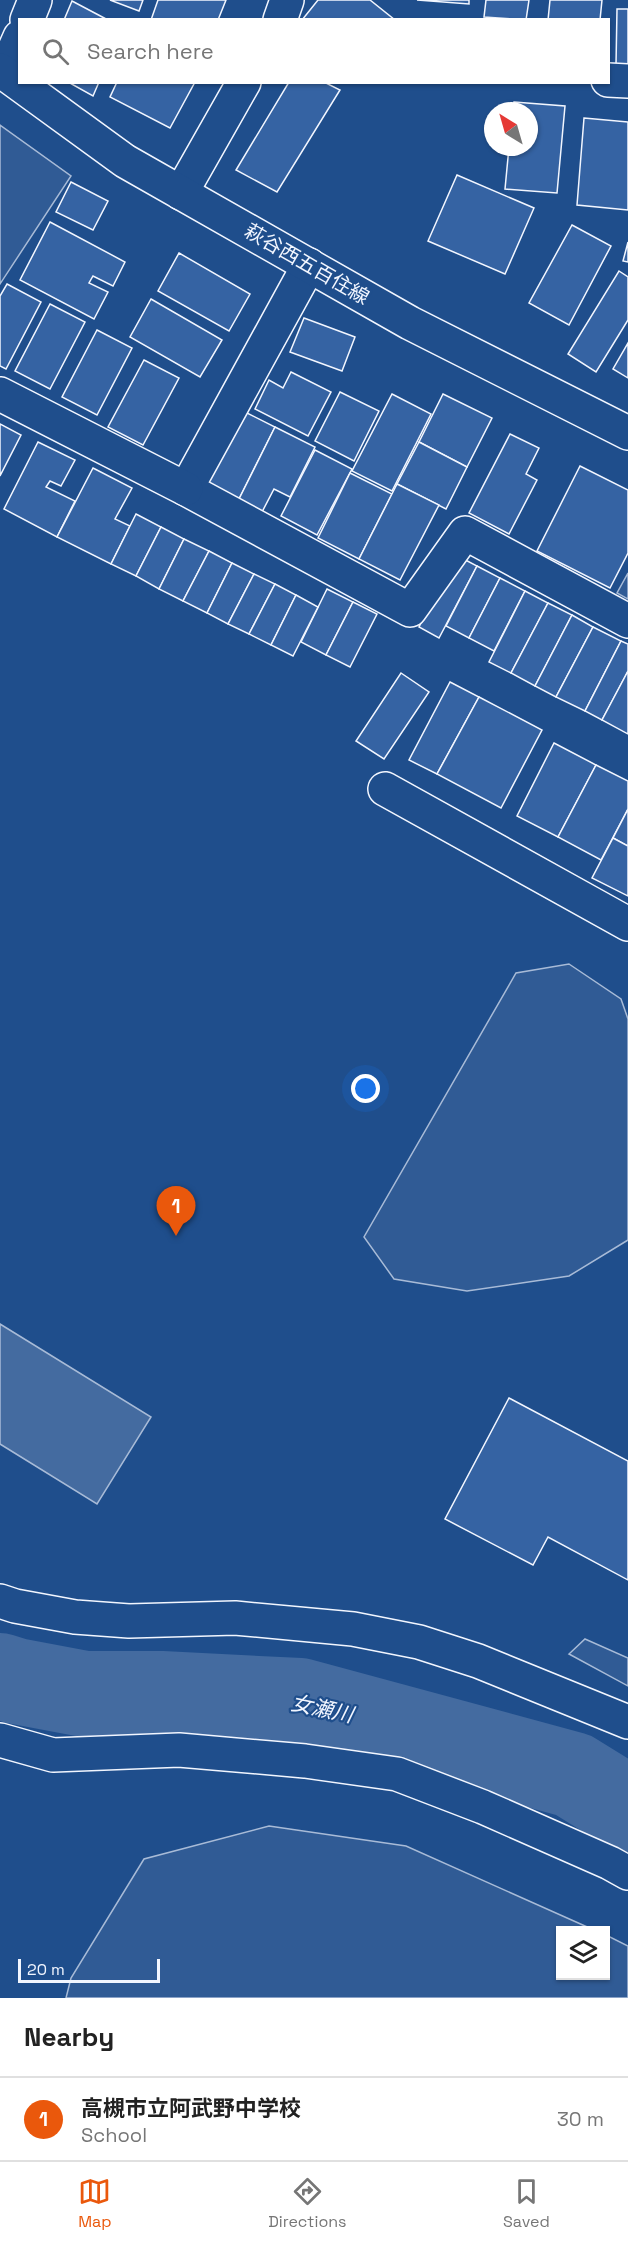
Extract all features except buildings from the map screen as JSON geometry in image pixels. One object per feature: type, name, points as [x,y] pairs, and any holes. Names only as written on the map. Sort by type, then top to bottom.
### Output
[{"type":"street","points":[[28,18],[35,0]]},
{"type":"street","points":[[281,18],[286,0]]},
{"type":"street","points":[[2,71],[18,41]]},
{"type":"street","name":"萩谷西五百住線","points":[[2,71],[18,83]]},
{"type":"street","points":[[610,80],[628,81]]},
{"type":"street","name":"萩谷西五百住線","points":[[20,84],[125,161],[410,323],[628,433]]},
{"type":"street","points":[[181,193],[243,84]]},
{"type":"street","points":[[186,489],[309,265]]},
{"type":"street","points":[[0,394],[186,489],[410,610],[465,533],[628,621]]},
{"type":"street","points":[[386,789],[628,924]]},
{"type":"street","points":[[0,1600],[15,1606],[75,1617],[129,1622],[235,1618],[353,1629],[419,1642],[478,1661],[628,1722]]},
{"type":"street","points":[[0,1740],[53,1755],[179,1750],[305,1761],[397,1774],[483,1807],[628,1873]]},
{"type":"shaded area","points":[[0,125],[71,176],[0,284]]},
{"type":"shaded area","points":[[628,573],[628,599],[617,593]]},
{"type":"shaded area","points":[[569,964],[621,999],[628,1019],[628,1240],[569,1276],[467,1291],[394,1279],[364,1237],[516,973]]},
{"type":"shaded area","points":[[0,1324],[151,1417],[97,1504],[0,1444]]},
{"type":"shaded area","points":[[585,1639],[628,1658],[628,1686],[569,1654]]},
{"type":"shaded area","points":[[269,1826],[406,1846],[585,1926],[556,1926],[556,1980],[610,1980],[610,1937],[628,1946],[628,1998],[66,1998],[71,1978],[144,1859]]},
{"type":"waterway","name":"女瀬川","points":[[0,1676],[85,1694],[161,1694],[300,1701],[573,1775],[628,1809]]},
{"type":"place","name":"高槻市立阿武野中学校","points":[[176,1236]]}]
